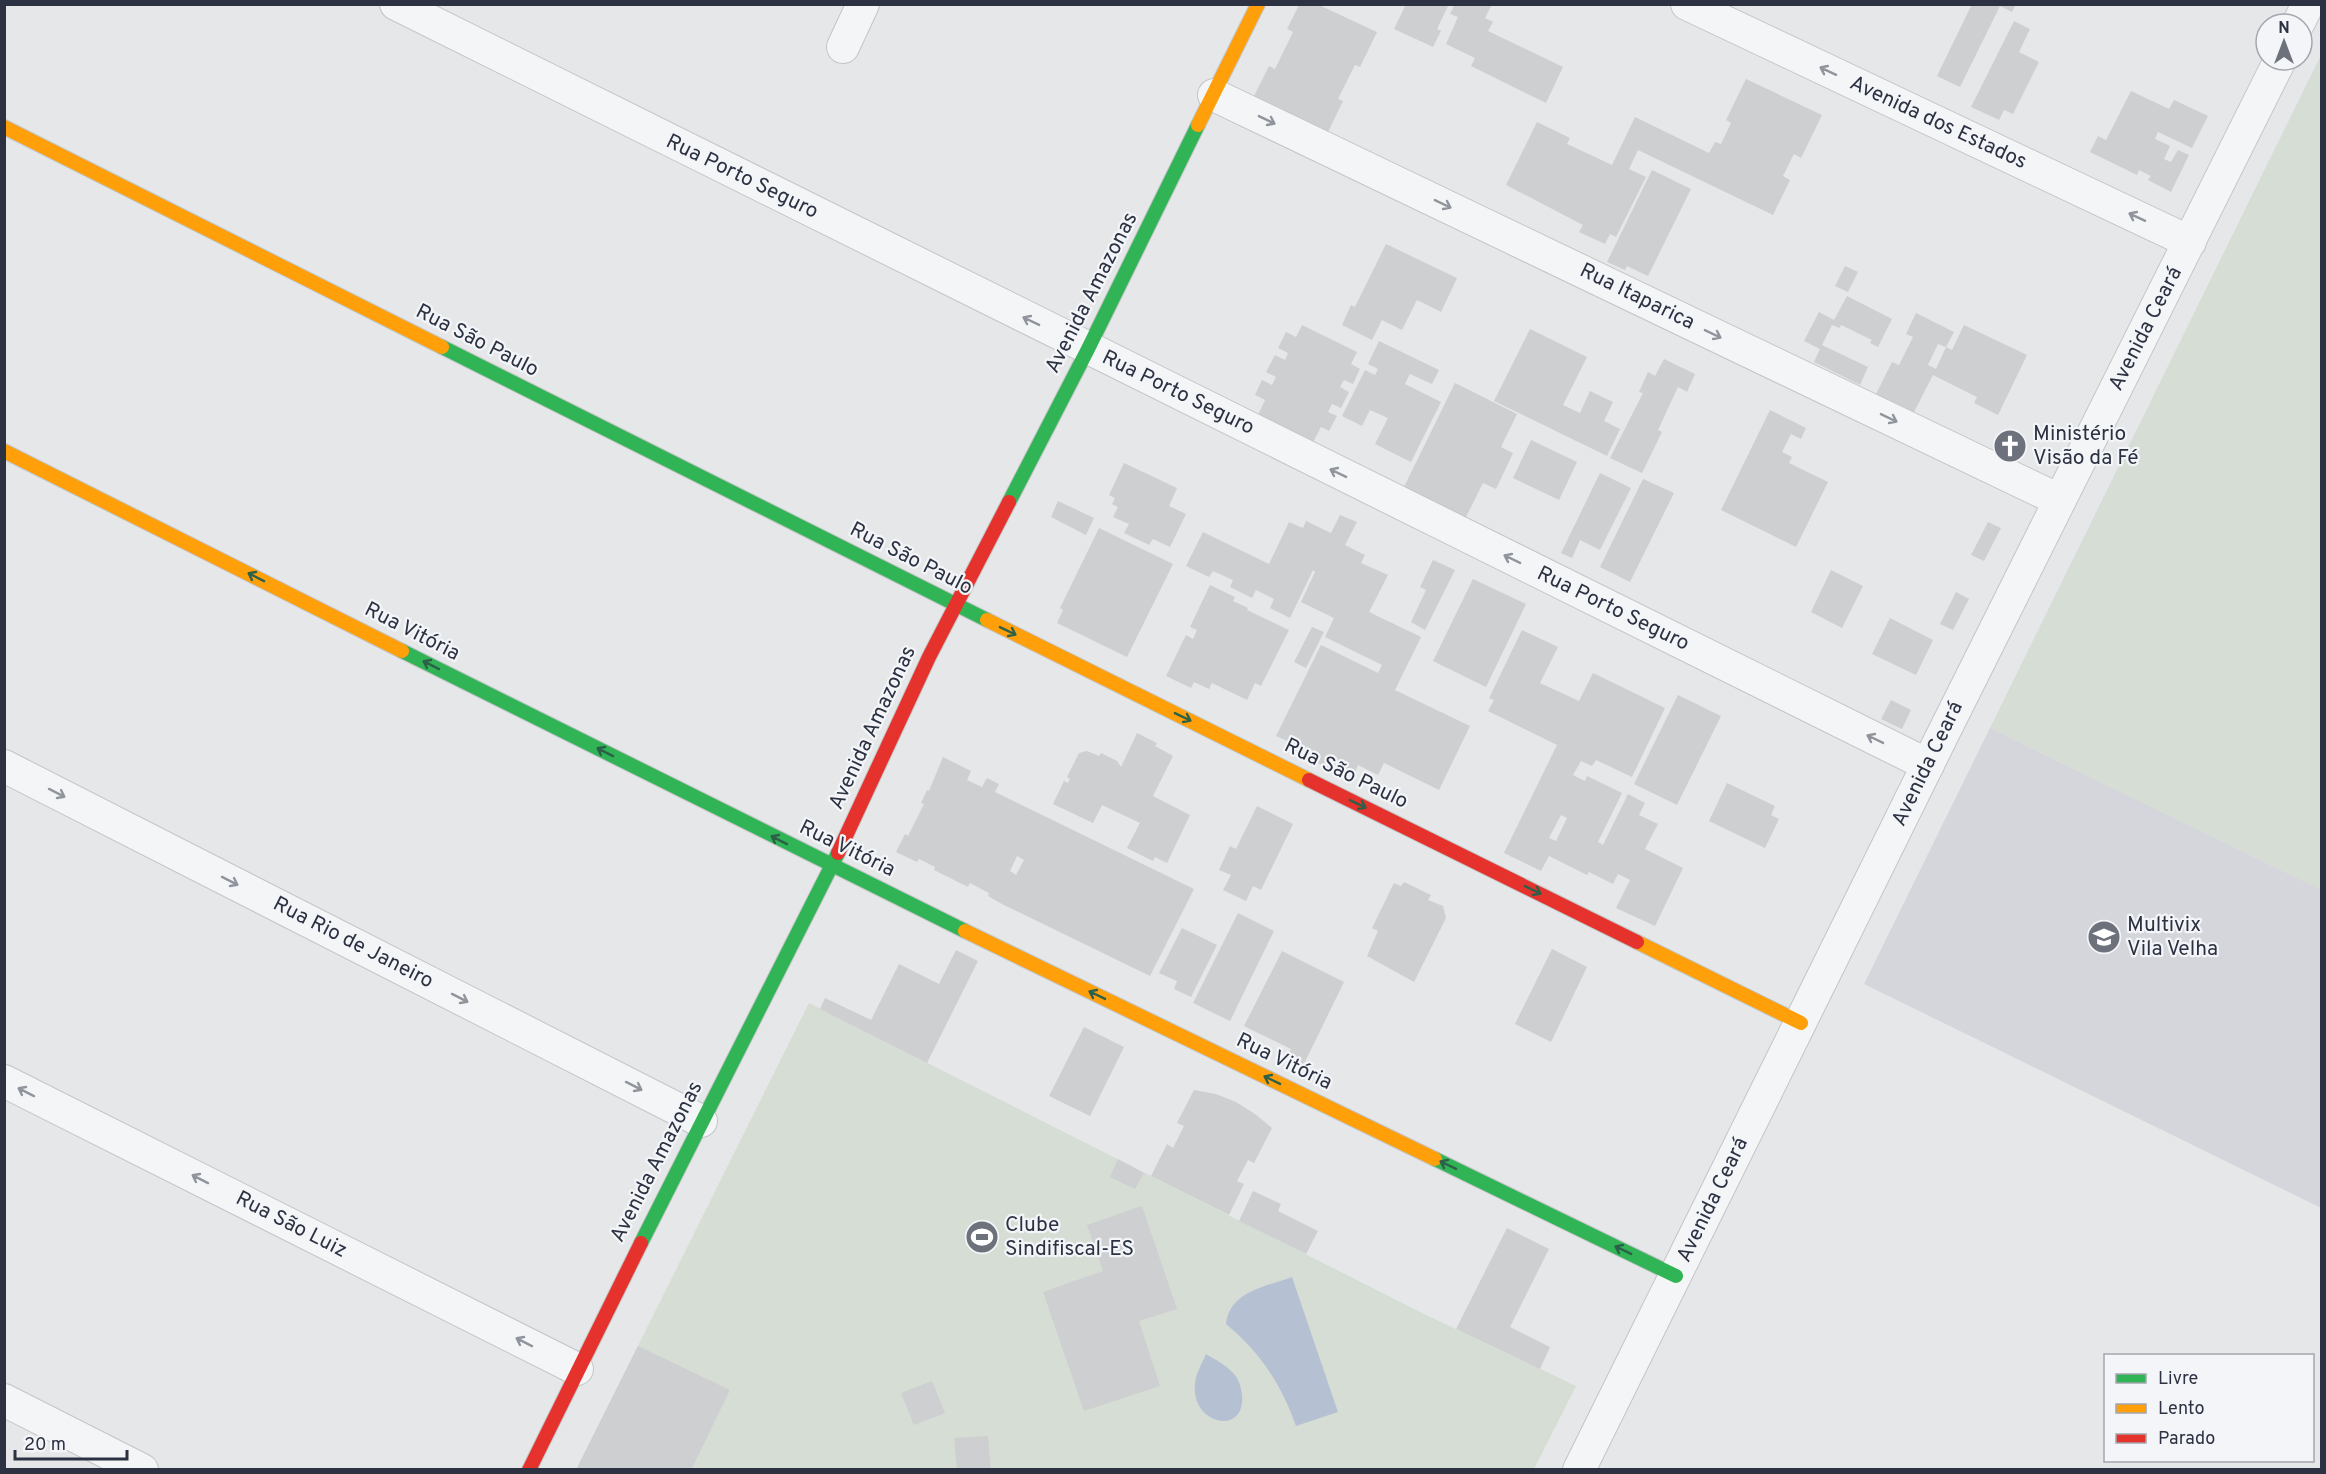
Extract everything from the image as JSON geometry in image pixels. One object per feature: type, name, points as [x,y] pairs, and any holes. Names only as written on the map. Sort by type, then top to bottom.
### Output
[{"type":"street","name":"Rua Porto Seguro","points":[[396,4],[1928,765]]},
{"type":"street","points":[[843,47],[863,4]]},
{"type":"street","name":"Avenida Amazonas","points":[[529,1470],[577,1369],[832,866],[956,605],[1088,349],[1258,4]]},
{"type":"street","name":"Avenida dos Estados","points":[[1687,4],[2190,242]]},
{"type":"street","name":"Avenida Ceará","points":[[1579,1470],[2059,500],[2274,72]]},
{"type":"street","name":"Rua Itaparica","points":[[1214,95],[2059,500]]},
{"type":"street","name":"Rua São Paulo","points":[[4,127],[956,605],[1801,1023]]},
{"type":"street","name":"Rua Vitória","points":[[4,451],[832,866],[1676,1276]]},
{"type":"street","name":"Rua Rio de Janeiro","points":[[4,766],[702,1121]]},
{"type":"street","name":"Rua São Luiz","points":[[4,1081],[577,1369]]},
{"type":"street","points":[[4,1400],[142,1470]]},
{"type":"shaded area","points":[[2321,55],[2321,890],[1990,728]]},
{"type":"shaded area","name":"Multivix Vila Velha","points":[[1990,728],[2322,890],[2321,1208],[1864,984]]},
{"type":"shaded area","name":"Clube Sindifiscal-ES","points":[[809,1003],[1420,1312],[1576,1386],[1534,1469],[576,1470]]},
{"type":"water","points":[[1292,1277],[1338,1412],[1296,1426],[1284,1396],[1268,1370],[1249,1346],[1226,1324],[1234,1304],[1242,1297]]},
{"type":"water","points":[[1206,1354],[1230,1370],[1239,1383],[1242,1395],[1241,1408],[1236,1416],[1228,1420],[1209,1417],[1201,1409],[1196,1399],[1196,1377]]},
{"type":"building","points":[[1406,4],[1449,4],[1437,29],[1441,31],[1433,47],[1394,29]]},
{"type":"building","points":[[1455,4],[1492,4],[1485,18],[1493,22],[1488,31],[1563,67],[1546,103],[1471,66],[1475,58],[1446,44],[1458,17],[1450,14]]},
{"type":"building","points":[[1972,4],[2016,4],[2012,12],[2000,6],[1960,87],[1937,76]]},
{"type":"building","points":[[1299,5],[1319,5],[1377,32],[1360,67],[1355,65],[1338,99],[1343,101],[1328,132],[1254,96],[1269,66],[1275,69],[1293,32],[1287,29]]},
{"type":"building","points":[[2014,21],[2030,29],[2019,52],[2039,62],[2013,114],[2004,110],[1999,120],[1971,107]]},
{"type":"building","points":[[1746,79],[1822,115],[1801,158],[1794,154],[1783,176],[1790,180],[1773,215],[1638,150],[1629,169],[1646,177],[1616,237],[1610,234],[1605,244],[1579,232],[1583,225],[1506,185],[1537,122],[1570,138],[1567,144],[1612,165],[1635,117],[1709,153],[1715,142],[1721,144],[1731,123],[1726,120]]},
{"type":"building","points":[[2131,91],[2169,109],[2174,100],[2208,116],[2192,148],[2158,132],[2155,139],[2170,146],[2164,159],[2171,162],[2178,150],[2189,155],[2171,192],[2148,180],[2151,176],[2139,170],[2137,175],[2090,152],[2098,136],[2106,140]]},
{"type":"building","points":[[1652,170],[1691,189],[1648,276],[1627,266],[1625,270],[1607,262]]},
{"type":"building","points":[[1386,244],[1457,278],[1441,312],[1417,300],[1402,330],[1382,320],[1372,340],[1342,325],[1351,305],[1355,307]]},
{"type":"building","points":[[1845,266],[1858,272],[1848,292],[1835,286]]},
{"type":"building","points":[[1847,296],[1892,319],[1878,347],[1870,343],[1872,340],[1841,325],[1840,328],[1832,325],[1822,345],[1868,367],[1860,385],[1814,362],[1820,349],[1804,341],[1819,312],[1834,320]]},
{"type":"building","points":[[1916,313],[1954,332],[1946,347],[1952,350],[1964,325],[2027,355],[1998,415],[1974,403],[1977,397],[1933,375],[1914,412],[1897,404],[1895,408],[1874,398],[1892,362],[1899,365],[1913,337],[1906,334]],"holes":[[[1938,344],[1946,347],[1936,369],[1928,365]]]},
{"type":"building","points":[[1302,325],[1357,352],[1351,364],[1360,369],[1353,384],[1344,380],[1340,387],[1349,392],[1341,408],[1332,404],[1328,412],[1337,416],[1329,431],[1321,427],[1313,442],[1258,415],[1265,400],[1255,395],[1262,380],[1272,385],[1276,377],[1266,372],[1275,355],[1285,360],[1288,353],[1278,348],[1286,332],[1296,337]]},
{"type":"building","points":[[1530,329],[1587,357],[1563,405],[1580,413],[1590,391],[1613,402],[1604,421],[1620,429],[1607,456],[1494,401]]},
{"type":"building","points":[[1379,341],[1439,370],[1432,384],[1410,374],[1405,384],[1441,402],[1411,462],[1375,444],[1388,418],[1370,410],[1362,426],[1342,416],[1365,370],[1375,375],[1378,369],[1368,364]]},
{"type":"building","points":[[1664,359],[1695,374],[1687,392],[1678,387],[1658,430],[1662,432],[1642,473],[1610,458],[1643,393],[1639,392],[1648,372],[1655,376]]},
{"type":"building","points":[[1455,383],[1517,414],[1501,447],[1513,453],[1496,489],[1483,483],[1466,517],[1404,487]]},
{"type":"building","points":[[1770,410],[1806,428],[1801,439],[1791,434],[1782,452],[1792,457],[1789,463],[1828,482],[1796,547],[1721,510]]},
{"type":"building","points":[[1531,440],[1577,462],[1559,500],[1513,478]]},
{"type":"building","points":[[1124,463],[1177,488],[1169,506],[1186,514],[1170,547],[1153,539],[1149,545],[1124,533],[1129,524],[1113,517],[1118,507],[1112,504],[1115,498],[1109,495]]},
{"type":"building","points":[[1600,473],[1631,488],[1600,550],[1580,540],[1572,558],[1561,553]]},
{"type":"building","points":[[1643,479],[1674,493],[1630,582],[1600,567]]},
{"type":"building","points":[[1058,501],[1094,518],[1086,535],[1051,517]]},
{"type":"building","points":[[1340,515],[1357,522],[1345,545],[1365,555],[1361,563],[1388,575],[1369,612],[1421,637],[1395,690],[1470,726],[1439,790],[1384,763],[1378,775],[1358,765],[1355,773],[1334,764],[1332,770],[1311,760],[1314,753],[1276,736],[1321,645],[1378,673],[1382,665],[1325,637],[1334,618],[1301,602],[1315,572],[1313,570],[1290,618],[1270,608],[1274,599],[1256,590],[1252,598],[1230,587],[1233,580],[1213,571],[1209,577],[1186,566],[1203,532],[1269,564],[1289,522],[1303,528],[1306,521],[1331,533]]},
{"type":"building","points":[[1988,522],[2001,528],[1984,561],[1971,555]]},
{"type":"building","points":[[1099,528],[1173,564],[1127,657],[1057,623],[1063,610],[1060,608]]},
{"type":"building","points":[[1433,560],[1455,570],[1425,630],[1411,622],[1426,590],[1420,587]]},
{"type":"building","points":[[1831,570],[1863,586],[1842,628],[1811,612]]},
{"type":"building","points":[[1473,579],[1526,604],[1486,687],[1433,661]]},
{"type":"building","points":[[1210,585],[1235,597],[1233,601],[1248,608],[1247,610],[1289,630],[1261,686],[1255,683],[1247,700],[1212,683],[1209,689],[1194,682],[1191,688],[1166,676],[1186,635],[1193,639],[1197,630],[1190,627]]},
{"type":"building","points":[[1956,592],[1969,599],[1953,630],[1940,624]]},
{"type":"building","points":[[1890,618],[1933,640],[1916,675],[1872,654]]},
{"type":"building","points":[[1312,627],[1324,632],[1306,668],[1294,662]]},
{"type":"building","points":[[1522,630],[1558,647],[1540,683],[1579,701],[1593,673],[1665,708],[1632,777],[1596,760],[1592,766],[1581,761],[1573,775],[1585,781],[1587,776],[1622,793],[1598,842],[1603,845],[1628,794],[1645,803],[1639,815],[1658,824],[1645,849],[1683,868],[1655,926],[1616,908],[1630,880],[1618,874],[1613,884],[1589,872],[1587,875],[1549,856],[1541,871],[1504,853],[1557,745],[1488,711],[1494,700],[1489,698]],"holes":[[[1561,815],[1567,818],[1556,841],[1549,838]]]},
{"type":"building","points":[[1678,695],[1721,716],[1677,805],[1634,784]]},
{"type":"building","points":[[1891,700],[1911,710],[1902,729],[1881,719]]},
{"type":"building","points":[[1137,733],[1157,743],[1155,746],[1173,756],[1153,796],[1190,815],[1167,863],[1155,857],[1153,861],[1127,848],[1140,823],[1102,805],[1093,823],[1053,804],[1064,781],[1068,783],[1070,779],[1067,777],[1079,753],[1087,751],[1099,756],[1101,753],[1117,761],[1121,767]]},
{"type":"building","points":[[943,757],[971,771],[967,780],[982,787],[987,778],[999,784],[995,792],[1194,889],[1150,976],[1002,904],[988,896],[989,893],[970,883],[968,887],[934,870],[935,867],[919,859],[917,862],[896,852],[905,834],[908,836],[924,804],[921,803],[927,790],[929,791]],"holes":[[[1017,856],[1024,860],[1016,875],[1010,871]]]},
{"type":"building","points":[[1727,783],[1775,806],[1771,815],[1779,819],[1765,848],[1709,821]]},
{"type":"building","points":[[1257,806],[1293,824],[1261,890],[1253,886],[1246,901],[1223,890],[1231,875],[1219,870],[1230,846],[1236,849]]},
{"type":"building","points":[[1404,882],[1431,895],[1428,900],[1443,906],[1446,918],[1414,982],[1367,956],[1378,931],[1372,928],[1394,883],[1401,886]]},
{"type":"building","points":[[1238,913],[1274,931],[1230,1021],[1193,1003]]},
{"type":"building","points":[[1182,928],[1217,945],[1191,997],[1174,989],[1177,981],[1159,973]]},
{"type":"building","points":[[1552,949],[1587,967],[1551,1042],[1515,1024]]},
{"type":"building","points":[[956,950],[978,961],[927,1063],[820,1009],[825,998],[871,1020],[899,964],[939,984]]},
{"type":"building","points":[[1282,951],[1344,982],[1302,1068],[1286,1059],[1291,1049],[1244,1026]]},
{"type":"building","points":[[1084,1027],[1124,1047],[1090,1116],[1049,1096]]},
{"type":"building","points":[[1194,1090],[1216,1094],[1236,1102],[1272,1128],[1254,1163],[1248,1160],[1237,1181],[1244,1184],[1229,1215],[1151,1176],[1167,1144],[1173,1148],[1184,1126],[1177,1123]]},
{"type":"building","points":[[1118,1159],[1144,1173],[1135,1189],[1110,1177]]},
{"type":"building","points":[[1253,1191],[1281,1204],[1278,1211],[1318,1231],[1306,1254],[1239,1221]]},
{"type":"building","points":[[1142,1206],[1177,1309],[1139,1321],[1160,1386],[1084,1411],[1043,1292],[1103,1271],[1087,1225]]},
{"type":"building","points":[[1507,1228],[1549,1249],[1510,1327],[1550,1347],[1540,1369],[1456,1329]]},
{"type":"building","points":[[638,1346],[730,1390],[691,1470],[576,1470]]},
{"type":"building","points":[[932,1381],[945,1413],[914,1425],[901,1393]]},
{"type":"building","points":[[988,1436],[991,1470],[957,1470],[954,1438]]},
{"type":"traffic: fast","points":[[1009,502],[1088,349],[1198,125]]},
{"type":"traffic: fast","points":[[442,347],[987,620]]},
{"type":"traffic: fast","points":[[402,651],[965,931]]},
{"type":"traffic: fast","points":[[641,1243],[838,853]]},
{"type":"traffic: fast","points":[[1435,1159],[1676,1276]]},
{"type":"traffic: slow","points":[[1198,125],[1258,4]]},
{"type":"traffic: slow","points":[[4,127],[442,347]]},
{"type":"traffic: slow","points":[[4,451],[402,651]]},
{"type":"traffic: slow","points":[[987,620],[1309,780]]},
{"type":"traffic: slow","points":[[965,931],[1435,1159]]},
{"type":"traffic: slow","points":[[1637,942],[1801,1023]]},
{"type":"traffic: jam","points":[[838,853],[929,657],[1009,502]]},
{"type":"traffic: jam","points":[[1309,780],[1637,942]]},
{"type":"traffic: jam","points":[[529,1470],[641,1243]]},
{"type":"place","name":"Ministério Visão da Fé","points":[[2010,446]]},
{"type":"place","name":"Multivix Vila Velha","points":[[2104,937]]},
{"type":"place","name":"Clube Sindifiscal-ES","points":[[982,1237]]}]
